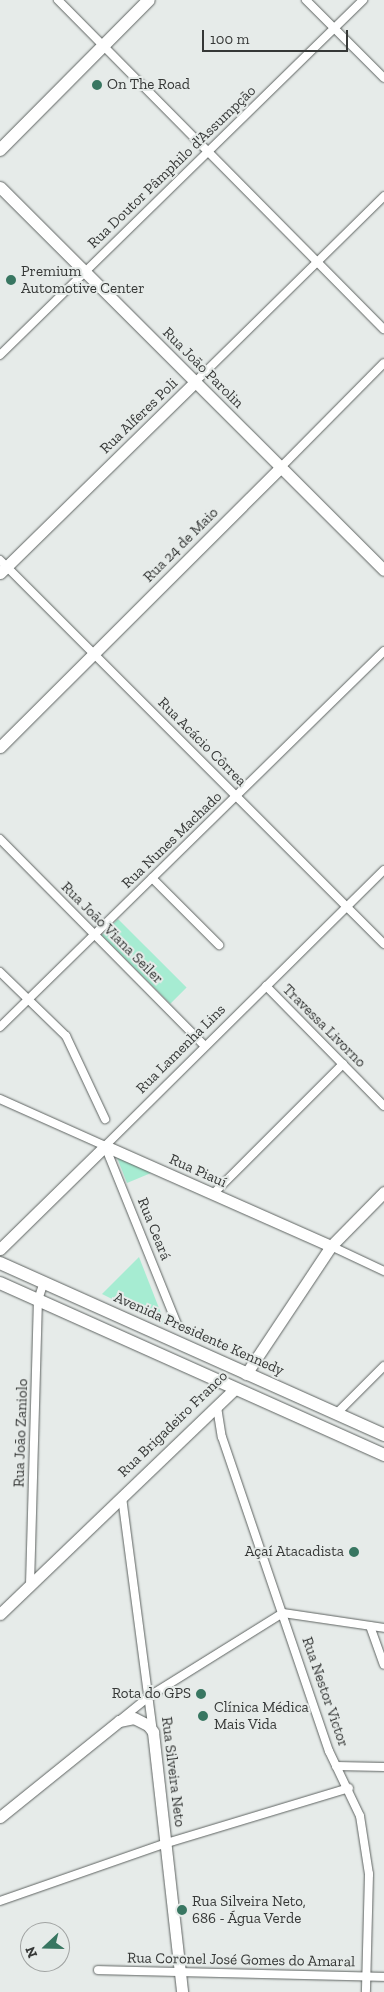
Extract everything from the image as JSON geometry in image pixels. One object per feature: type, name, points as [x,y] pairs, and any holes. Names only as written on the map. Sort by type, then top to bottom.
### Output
[{"type":"main road","points":[[0,150],[149,0]]},
{"type":"main road","name":"Rua João Parolin","points":[[0,187],[384,570]]},
{"type":"main road","name":"Rua Alferes Poli","points":[[2,566],[195,382]]},
{"type":"main road","name":"Rua 24 de Maio","points":[[0,747],[281,467]]},
{"type":"main road","name":"Rua Piauí","points":[[105,1146],[331,1246]]},
{"type":"main road","name":"Rua Lamenha Lins","points":[[0,1249],[105,1146]]},
{"type":"main road","name":"Rua Brigadeiro Franco","points":[[0,1614],[235,1389],[331,1246],[384,1192]]},
{"type":"main road","name":"Avenida Presidente Kennedy","points":[[0,1263],[384,1435]]},
{"type":"main road","points":[[0,1283],[384,1455]]},
{"type":"main road","points":[[0,1817],[119,1721],[134,1718],[153,1732]]},
{"type":"main road","name":"Rua Silveira Neto","points":[[153,1732],[182,1973],[182,1992]]},
{"type":"street","points":[[58,0],[384,329]]},
{"type":"street","points":[[306,0],[384,78]]},
{"type":"street","name":"Rua Doutor Pâmphilo d'Assumpção","points":[[0,355],[362,0]]},
{"type":"street","name":"Rua Alferes Poli","points":[[195,382],[384,196]]},
{"type":"street","name":"Rua 24 de Maio","points":[[281,467],[384,363]]},
{"type":"street","name":"Rua Acácio Côrrea","points":[[2,566],[94,654],[384,944]]},
{"type":"street","name":"Rua Nunes Machado","points":[[0,1027],[384,651]]},
{"type":"street","name":"Rua João Viana Seiler","points":[[0,839],[205,1046]]},
{"type":"street","name":"Rua Lamenha Lins","points":[[105,1146],[384,870]]},
{"type":"street","points":[[152,878],[219,945]]},
{"type":"street","points":[[0,972],[30,998],[66,1036],[105,1119]]},
{"type":"street","name":"Travessa Livorno","points":[[266,986],[384,1106]]},
{"type":"street","points":[[213,1194],[343,1064]]},
{"type":"street","name":"Rua Piauí","points":[[0,1098],[105,1146]]},
{"type":"street","name":"Rua Ceará","points":[[105,1146],[177,1324]]},
{"type":"street","name":"Rua Piauí","points":[[331,1246],[384,1271]]},
{"type":"street","name":"Rua João Zaniolo","points":[[30,1585],[38,1300],[44,1282]]},
{"type":"street","points":[[336,1414],[384,1366]]},
{"type":"street","name":"Rua Nestor Victor","points":[[217,1407],[222,1438],[336,1766],[349,1788],[368,1856],[366,1992]]},
{"type":"street","name":"Rua Silveira Neto","points":[[122,1497],[153,1732]]},
{"type":"street","points":[[119,1721],[148,1697],[283,1613],[384,1628]]},
{"type":"street","points":[[370,1626],[384,1665]]},
{"type":"street","points":[[336,1766],[384,1767]]},
{"type":"street","points":[[0,1901],[167,1843],[349,1788]]},
{"type":"street","name":"Rua Coronel José Gomes do Amaral","points":[[98,1970],[384,1977]]},
{"type":"green space","points":[[118,919],[187,988],[170,1004],[102,935]]},
{"type":"green space","points":[[116,1155],[151,1173],[127,1183]]},
{"type":"green space","points":[[139,1257],[166,1326],[102,1294]]},
{"type":"place","name":"On The Road","points":[[97,85]]},
{"type":"place","name":"Premium Automotive Center","points":[[11,280]]},
{"type":"place","name":"Açaí Atacadista","points":[[354,1552]]},
{"type":"place","name":"Rota do GPS","points":[[201,1694]]},
{"type":"place","name":"Clínica Médica Mais Vida","points":[[203,1716]]},
{"type":"place","name":"Rua Silveira Neto, 686 - Água Verde","points":[[182,1910]]}]
